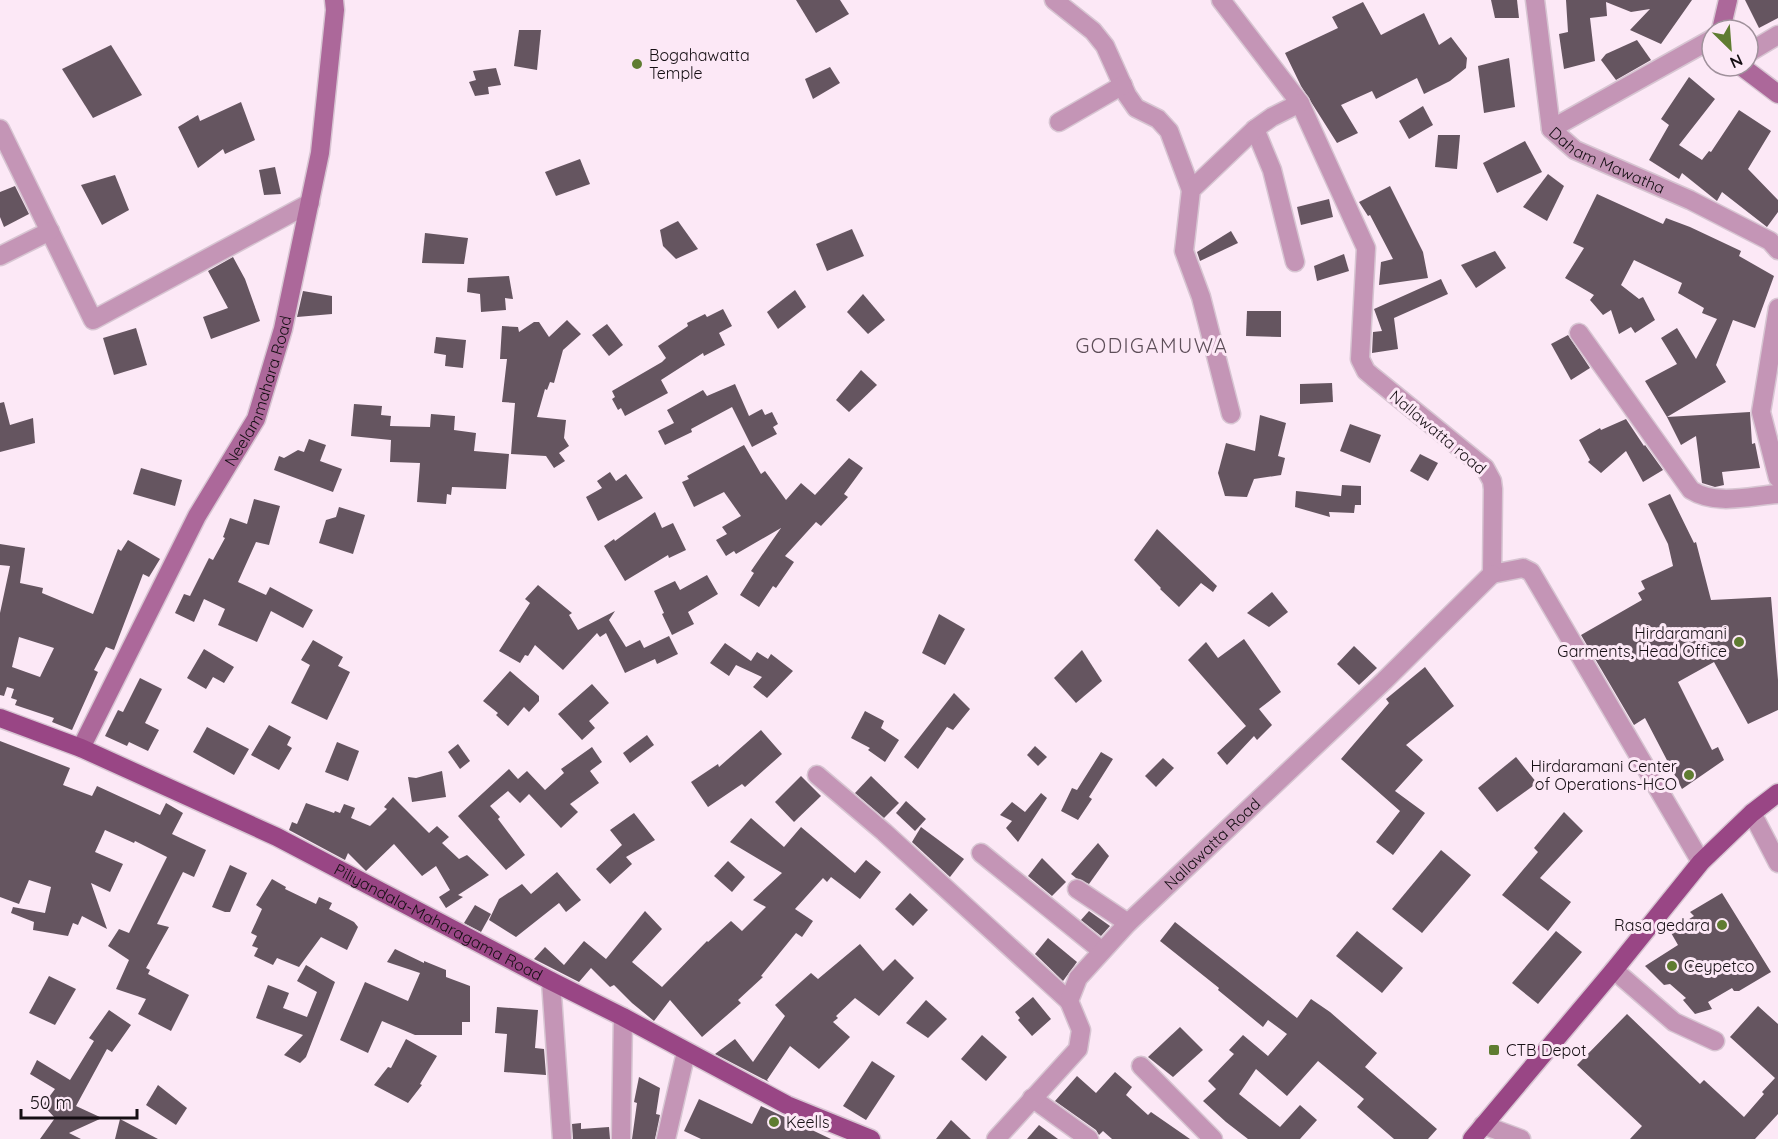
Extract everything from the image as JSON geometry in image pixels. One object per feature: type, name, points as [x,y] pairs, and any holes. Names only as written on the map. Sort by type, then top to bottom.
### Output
[{"type":"main road","name":"Piliyandala-Maharagama Road","points":[[0,718],[81,748],[277,837],[787,1105],[872,1139]]},
{"type":"main road","points":[[1477,1132],[1614,970],[1701,862],[1752,813],[1778,793]]},
{"type":"street","name":"Neelammahara Road","points":[[81,748],[196,516],[256,419],[283,329],[320,153],[335,10],[334,0]]},
{"type":"street","points":[[1054,0],[1093,31],[1105,46],[1136,108],[1158,119],[1169,131],[1191,190],[1184,251],[1201,297],[1232,414]]},
{"type":"street","name":"Nallawatta road","points":[[1221,0],[1300,103],[1366,248],[1360,360],[1362,365],[1373,377],[1485,468],[1490,475],[1493,489],[1491,574]]},
{"type":"street","name":"Daham Mawatha","points":[[1535,0],[1551,129],[1575,150],[1690,200],[1770,241],[1778,250]]},
{"type":"street","points":[[1723,18],[1728,0]]},
{"type":"street","points":[[1760,46],[1778,35]]},
{"type":"street","points":[[1551,129],[1700,46]]},
{"type":"street","points":[[1757,78],[1778,94]]},
{"type":"street","points":[[1059,122],[1123,85]]},
{"type":"street","points":[[1191,190],[1255,129],[1300,103]]},
{"type":"street","points":[[0,129],[93,320],[310,203]]},
{"type":"street","points":[[1255,129],[1272,170],[1294,262]]},
{"type":"street","points":[[0,256],[50,231]]},
{"type":"street","points":[[1778,308],[1761,412],[1778,477]]},
{"type":"street","points":[[1579,333],[1690,490],[1700,496],[1713,499],[1778,494]]},
{"type":"street","points":[[1491,574],[1523,568],[1531,572],[1701,862]]},
{"type":"street","name":"Nallawatta Road","points":[[1069,1001],[1078,978],[1128,923],[1384,681],[1491,574]]},
{"type":"street","points":[[817,775],[884,832],[1069,1001],[1081,1030],[1078,1049],[996,1139]]},
{"type":"street","points":[[1752,813],[1778,863]]},
{"type":"street","points":[[981,853],[1102,951]]},
{"type":"street","points":[[1077,890],[1128,923]]},
{"type":"street","points":[[1614,970],[1674,1022],[1715,1041]]},
{"type":"street","points":[[551,981],[562,1139]]},
{"type":"street","points":[[621,1139],[623,1017]]},
{"type":"street","points":[[666,1139],[686,1052]]},
{"type":"street","points":[[1141,1066],[1212,1139]]},
{"type":"street","points":[[1032,1098],[1089,1139]]},
{"type":"street","points":[[1477,1132],[1521,1139]]},
{"type":"building","points":[[796,0],[840,0],[849,14],[816,33]]},
{"type":"building","points":[[1491,0],[1517,0],[1519,18],[1495,18]]},
{"type":"building","points":[[1566,0],[1692,0],[1661,44],[1630,30],[1650,9],[1631,12],[1606,2],[1607,16],[1590,18],[1595,61],[1564,69],[1559,34],[1568,32]]},
{"type":"building","points":[[1745,0],[1778,0],[1778,18],[1760,27],[1760,18],[1754,18]]},
{"type":"building","points":[[1363,2],[1381,35],[1424,13],[1439,45],[1451,37],[1467,58],[1466,68],[1450,81],[1424,94],[1417,78],[1376,99],[1372,91],[1341,105],[1358,133],[1337,143],[1301,86],[1285,53],[1338,28],[1332,17]]},
{"type":"building","points":[[519,30],[541,30],[537,70],[514,66]]},
{"type":"building","points":[[1637,40],[1651,60],[1616,80],[1601,60],[1606,54]]},
{"type":"building","points":[[111,45],[142,95],[93,118],[62,69]]},
{"type":"building","points":[[1509,58],[1515,107],[1484,113],[1478,66]]},
{"type":"building","points":[[830,67],[840,83],[813,99],[805,79]]},
{"type":"building","points":[[496,68],[501,85],[488,87],[489,94],[475,96],[469,82],[476,80],[473,71]]},
{"type":"building","points":[[1689,77],[1715,99],[1679,145],[1702,160],[1709,151],[1711,152],[1739,110],[1771,131],[1748,169],[1778,200],[1778,212],[1767,227],[1722,192],[1717,201],[1682,173],[1679,179],[1649,160],[1669,125],[1661,119]]},
{"type":"building","points":[[241,102],[255,140],[225,154],[223,149],[198,168],[178,127],[198,115],[200,121]]},
{"type":"building","points":[[1423,106],[1433,125],[1409,139],[1399,121]]},
{"type":"building","points":[[1438,135],[1460,135],[1457,169],[1435,167]]},
{"type":"building","points":[[1525,141],[1542,172],[1497,193],[1483,163]]},
{"type":"building","points":[[580,159],[590,184],[556,196],[545,172]]},
{"type":"building","points":[[275,167],[281,194],[264,195],[259,170]]},
{"type":"building","points":[[1548,174],[1564,186],[1547,221],[1523,207]]},
{"type":"building","points":[[115,175],[129,210],[102,225],[81,185]]},
{"type":"building","points":[[15,186],[29,214],[4,227],[0,217],[0,192]]},
{"type":"building","points":[[1390,186],[1423,252],[1428,278],[1379,285],[1381,262],[1393,259],[1370,215],[1368,216],[1359,202]]},
{"type":"building","points":[[1597,194],[1663,224],[1666,218],[1690,227],[1741,251],[1739,256],[1774,276],[1755,328],[1733,320],[1716,365],[1726,382],[1667,417],[1645,381],[1677,364],[1661,338],[1677,328],[1696,359],[1717,319],[1702,313],[1704,308],[1678,293],[1682,283],[1634,260],[1621,285],[1639,299],[1643,297],[1655,320],[1635,333],[1631,327],[1619,334],[1611,310],[1603,315],[1590,300],[1594,295],[1565,278],[1584,248],[1573,243]]},
{"type":"building","points":[[1329,199],[1333,217],[1301,225],[1297,207]]},
{"type":"building","points":[[678,221],[698,249],[676,259],[663,246],[660,230]]},
{"type":"building","points":[[852,229],[864,256],[827,271],[816,244]]},
{"type":"building","points":[[1231,231],[1238,243],[1200,261],[1197,252]]},
{"type":"building","points":[[425,233],[468,238],[464,264],[422,263]]},
{"type":"building","points":[[1495,251],[1506,268],[1476,288],[1461,265]]},
{"type":"building","points":[[1344,254],[1349,271],[1317,281],[1314,266]]},
{"type":"building","points":[[233,257],[245,279],[260,321],[211,339],[203,317],[228,308],[208,271]]},
{"type":"building","points":[[509,276],[513,299],[505,298],[506,310],[481,312],[480,294],[467,292],[468,278]]},
{"type":"building","points":[[1441,279],[1448,294],[1394,318],[1398,349],[1372,353],[1373,332],[1382,331],[1374,309]]},
{"type":"building","points":[[795,290],[806,307],[778,329],[767,312]]},
{"type":"building","points":[[303,291],[332,296],[332,314],[297,317]]},
{"type":"building","points":[[863,294],[885,320],[868,334],[847,312]]},
{"type":"building","points":[[723,309],[732,326],[719,333],[725,345],[704,356],[703,353],[661,380],[668,393],[625,416],[621,408],[618,410],[612,399],[615,397],[612,391],[662,362],[666,358],[658,346],[688,326],[687,323],[705,314],[707,317]]},
{"type":"building","points":[[1247,311],[1281,311],[1281,337],[1246,336]]},
{"type":"building","points":[[567,320],[581,334],[563,350],[554,383],[550,382],[547,390],[545,389],[537,417],[566,420],[564,438],[569,446],[559,453],[565,461],[554,468],[546,456],[511,454],[515,403],[502,402],[507,359],[500,359],[502,326],[518,327],[519,332],[534,322],[539,322],[549,337]]},
{"type":"building","points":[[607,324],[623,345],[609,356],[592,335]]},
{"type":"building","points":[[136,328],[147,365],[114,375],[103,338]]},
{"type":"building","points":[[1568,335],[1590,368],[1571,380],[1551,344]]},
{"type":"building","points":[[436,337],[466,340],[463,368],[445,366],[446,355],[434,353]]},
{"type":"building","points":[[861,370],[877,385],[849,412],[836,400]]},
{"type":"building","points":[[1332,383],[1333,402],[1300,404],[1300,384]]},
{"type":"building","points":[[735,384],[749,416],[762,409],[765,415],[772,412],[778,424],[773,427],[777,434],[752,447],[732,407],[691,429],[692,432],[665,445],[658,431],[674,423],[667,410],[703,390],[707,396]]},
{"type":"building","points":[[4,402],[10,425],[33,418],[35,443],[0,452],[0,403]]},
{"type":"building","points":[[354,404],[382,406],[381,415],[391,416],[390,426],[430,427],[431,414],[455,416],[454,430],[476,433],[474,451],[509,454],[506,489],[452,487],[451,495],[447,494],[446,504],[417,502],[420,463],[390,462],[391,440],[351,436]]},
{"type":"building","points":[[1750,412],[1752,444],[1755,443],[1760,468],[1722,472],[1724,485],[1715,487],[1702,483],[1696,436],[1681,445],[1667,417]]},
{"type":"building","points":[[1260,415],[1286,423],[1278,456],[1285,458],[1281,475],[1254,479],[1247,497],[1225,496],[1218,473],[1226,443],[1255,451]]},
{"type":"building","points":[[1626,419],[1663,470],[1643,482],[1626,451],[1601,473],[1588,462],[1590,460],[1579,440],[1600,428],[1601,430]]},
{"type":"building","points":[[1350,424],[1381,435],[1370,463],[1340,451]]},
{"type":"building","points":[[309,439],[326,445],[320,461],[342,469],[333,492],[274,470],[279,456],[284,458],[298,450],[304,452]]},
{"type":"building","points":[[744,445],[761,474],[765,471],[786,500],[801,483],[815,495],[849,458],[863,468],[844,494],[848,497],[821,526],[816,522],[785,556],[794,562],[776,588],[773,586],[759,607],[740,595],[754,573],[751,571],[781,528],[736,554],[734,551],[726,556],[716,540],[727,534],[722,527],[741,516],[724,492],[694,507],[682,482],[689,479],[687,476]]},
{"type":"building","points":[[1420,454],[1438,463],[1428,481],[1410,471]]},
{"type":"building","points":[[141,468],[182,480],[175,506],[133,494]]},
{"type":"building","points":[[610,472],[616,481],[626,474],[643,498],[598,521],[586,497],[602,488],[597,481]]},
{"type":"building","points":[[1342,485],[1361,486],[1361,505],[1355,505],[1354,513],[1329,512],[1330,517],[1295,507],[1296,491],[1341,496]]},
{"type":"building","points":[[1670,494],[1694,543],[1696,542],[1711,600],[1771,597],[1778,680],[1778,710],[1748,724],[1714,662],[1678,682],[1712,750],[1718,747],[1724,760],[1682,789],[1645,718],[1634,725],[1581,635],[1642,600],[1638,593],[1645,589],[1641,581],[1673,566],[1668,544],[1648,504]]},
{"type":"building","points":[[254,499],[280,506],[269,545],[256,542],[238,582],[266,595],[270,587],[313,610],[303,628],[271,611],[257,642],[218,625],[225,609],[204,599],[194,622],[175,613],[184,594],[190,596],[209,558],[213,560],[225,538],[223,537],[230,518],[247,524]]},
{"type":"building","points":[[339,507],[365,515],[353,554],[319,543],[326,520],[336,517]]},
{"type":"building","points":[[655,512],[662,528],[673,523],[686,550],[669,558],[668,555],[625,581],[604,546],[614,539],[615,541]]},
{"type":"building","points":[[1157,529],[1217,586],[1213,592],[1201,583],[1179,607],[1134,560]]},
{"type":"building","points":[[128,540],[160,559],[149,577],[143,574],[114,650],[106,647],[94,670],[98,672],[72,730],[52,722],[54,718],[15,705],[17,700],[11,698],[14,689],[7,687],[4,696],[0,695],[0,613],[10,566],[0,565],[0,544],[25,548],[20,583],[43,588],[42,593],[93,614],[118,549],[121,551]],"holes":[[[19,637],[54,648],[40,677],[12,667]]]},
{"type":"building","points":[[707,575],[718,594],[688,612],[694,624],[672,635],[654,591],[675,581],[680,590]]},
{"type":"building","points":[[538,585],[572,613],[569,615],[578,630],[615,611],[609,620],[626,647],[640,640],[644,648],[669,636],[678,654],[657,664],[655,659],[625,673],[606,633],[600,637],[597,633],[563,670],[535,645],[520,663],[499,651],[530,603],[525,599]]},
{"type":"building","points":[[1272,592],[1288,612],[1269,627],[1247,613]]},
{"type":"building","points":[[939,614],[965,629],[945,665],[922,653]]},
{"type":"building","points":[[1244,639],[1281,692],[1259,709],[1272,725],[1257,740],[1254,736],[1227,765],[1217,753],[1246,726],[1188,660],[1206,642],[1218,658]]},
{"type":"building","points":[[313,640],[343,657],[338,666],[350,672],[327,720],[291,703],[310,665],[301,660]]},
{"type":"building","points":[[725,643],[751,661],[757,652],[768,659],[771,654],[793,671],[767,698],[753,687],[762,677],[736,665],[729,676],[710,663]]},
{"type":"building","points":[[1354,646],[1377,668],[1359,685],[1337,664]]},
{"type":"building","points":[[204,649],[234,667],[224,683],[213,677],[206,689],[187,678]]},
{"type":"building","points":[[1082,650],[1102,681],[1076,703],[1054,678]]},
{"type":"building","points":[[1425,667],[1454,706],[1406,745],[1423,760],[1395,791],[1425,813],[1393,855],[1376,842],[1400,811],[1341,759],[1389,703],[1386,699]]},
{"type":"building","points":[[510,671],[539,696],[539,701],[529,712],[524,707],[508,726],[496,715],[498,713],[483,701]]},
{"type":"building","points":[[140,678],[162,689],[145,723],[159,730],[148,751],[129,742],[127,746],[105,736],[118,710],[123,712]]},
{"type":"building","points":[[592,684],[609,703],[589,721],[595,728],[582,740],[558,714]]},
{"type":"building","points":[[954,693],[970,709],[953,730],[947,727],[918,769],[904,757]]},
{"type":"building","points":[[865,711],[884,721],[881,728],[899,740],[885,762],[868,750],[870,748],[851,738]]},
{"type":"building","points":[[269,725],[291,737],[287,745],[292,748],[279,770],[251,755]]},
{"type":"building","points":[[207,727],[249,749],[234,775],[193,752]]},
{"type":"building","points":[[761,730],[782,754],[745,787],[742,784],[708,807],[691,782],[718,764],[719,767]]},
{"type":"building","points":[[647,735],[654,745],[630,763],[623,753]]},
{"type":"building","points":[[0,741],[70,768],[63,785],[92,796],[97,786],[160,815],[166,803],[183,813],[172,834],[206,850],[194,877],[183,872],[157,924],[169,927],[146,968],[150,970],[148,974],[189,995],[171,1031],[138,1014],[146,999],[116,989],[129,960],[108,946],[119,929],[129,933],[167,857],[135,841],[134,843],[105,830],[95,852],[123,864],[110,892],[91,883],[107,929],[82,916],[78,925],[73,923],[68,936],[33,930],[34,922],[11,913],[13,907],[45,913],[51,887],[29,880],[19,904],[0,897]]},
{"type":"building","points":[[337,742],[359,751],[348,781],[325,772]]},
{"type":"building","points":[[458,744],[470,761],[460,769],[448,752]]},
{"type":"building","points":[[1035,746],[1047,757],[1038,766],[1027,755]]},
{"type":"building","points":[[592,747],[602,762],[590,771],[599,783],[570,804],[578,812],[561,828],[529,794],[520,803],[508,791],[490,806],[525,855],[506,870],[458,816],[509,769],[518,779],[527,771],[545,790],[564,773],[561,769]]},
{"type":"building","points":[[1101,752],[1113,759],[1089,797],[1092,799],[1078,820],[1061,811],[1072,788],[1077,790]]},
{"type":"building","points":[[1516,757],[1537,783],[1497,812],[1478,788]]},
{"type":"building","points":[[1163,758],[1174,768],[1156,787],[1145,776]]},
{"type":"building","points":[[442,771],[446,797],[412,802],[408,777],[416,778]]},
{"type":"building","points":[[801,776],[821,796],[794,822],[775,802]]},
{"type":"building","points":[[871,776],[899,803],[884,818],[855,793]]},
{"type":"building","points":[[1041,793],[1047,798],[1018,842],[1006,828],[1012,821],[1000,815],[1012,802],[1025,812]]},
{"type":"building","points":[[393,797],[429,833],[437,826],[449,837],[442,843],[459,859],[467,855],[489,875],[458,895],[463,897],[446,908],[439,897],[450,890],[436,866],[422,876],[394,844],[366,871],[348,853],[345,860],[289,830],[292,822],[297,824],[306,803],[334,813],[335,811],[340,813],[344,804],[355,808],[351,818],[370,826],[387,809],[384,807]]},
{"type":"building","points":[[906,801],[926,819],[915,831],[896,813]]},
{"type":"building","points":[[1564,812],[1583,831],[1540,878],[1571,902],[1548,931],[1502,895],[1538,852],[1534,848]]},
{"type":"building","points":[[634,813],[655,840],[626,857],[632,864],[610,884],[596,869],[622,845],[610,830]]},
{"type":"building","points":[[751,818],[784,847],[801,827],[855,873],[866,860],[881,872],[860,899],[831,877],[827,882],[823,878],[795,909],[813,921],[802,937],[796,933],[761,976],[763,977],[738,1000],[741,1003],[702,1037],[670,1000],[654,1021],[614,985],[610,987],[591,968],[579,982],[534,959],[545,947],[564,965],[584,941],[606,959],[645,911],[662,929],[632,962],[662,987],[707,941],[731,921],[742,931],[766,907],[753,900],[782,873],[730,842]]},
{"type":"building","points":[[921,827],[964,859],[950,877],[912,842]]},
{"type":"building","points":[[1098,843],[1109,856],[1089,884],[1071,874]]},
{"type":"building","points":[[1441,850],[1471,875],[1422,933],[1392,909]]},
{"type":"building","points":[[1042,858],[1066,882],[1052,896],[1028,876]]},
{"type":"building","points":[[728,861],[745,877],[732,892],[714,876]]},
{"type":"building","points":[[230,865],[247,873],[230,912],[225,912],[212,907]]},
{"type":"building","points":[[557,872],[581,900],[566,912],[559,903],[516,937],[489,920],[499,899],[522,884],[531,894]]},
{"type":"building","points":[[272,879],[286,887],[285,889],[316,904],[319,897],[332,903],[329,909],[354,922],[358,927],[347,950],[321,937],[299,967],[277,958],[273,965],[254,956],[258,948],[252,946],[257,936],[251,933],[262,909],[256,905]]},
{"type":"building","points":[[910,893],[928,910],[913,926],[895,909]]},
{"type":"building","points":[[1722,893],[1771,972],[1739,991],[1734,991],[1732,988],[1708,1002],[1712,1009],[1695,1014],[1683,1000],[1686,998],[1670,984],[1664,985],[1645,966],[1678,945],[1670,931],[1694,916],[1690,912]]},
{"type":"building","points":[[475,905],[491,914],[481,932],[464,923]]},
{"type":"building","points":[[1089,911],[1110,926],[1101,936],[1081,920]]},
{"type":"building","points":[[1175,922],[1297,1018],[1311,999],[1330,1012],[1377,1053],[1365,1067],[1437,1129],[1428,1139],[1394,1139],[1357,1107],[1364,1099],[1318,1061],[1287,1096],[1256,1069],[1239,1094],[1280,1127],[1300,1105],[1317,1120],[1300,1139],[1248,1139],[1226,1122],[1203,1101],[1216,1089],[1208,1081],[1234,1054],[1229,1050],[1243,1035],[1268,1056],[1287,1034],[1268,1020],[1263,1027],[1160,941]]},
{"type":"building","points":[[1357,931],[1403,968],[1382,993],[1336,956]]},
{"type":"building","points":[[1556,931],[1582,952],[1538,1004],[1512,983]]},
{"type":"building","points":[[1048,938],[1077,962],[1063,981],[1035,954]]},
{"type":"building","points":[[860,944],[883,971],[895,959],[914,978],[879,1016],[855,998],[836,1016],[838,1018],[833,1022],[850,1037],[819,1069],[790,1046],[767,1080],[769,1082],[715,1054],[735,1039],[753,1062],[785,1016],[775,1005],[811,973],[818,979]]},
{"type":"building","points":[[395,949],[424,963],[424,961],[446,970],[446,977],[470,986],[470,1022],[462,1022],[462,1035],[415,1035],[382,1021],[368,1053],[340,1040],[365,982],[408,1001],[420,973],[387,962]]},
{"type":"building","points":[[306,965],[335,982],[306,1057],[300,1063],[284,1055],[303,1035],[256,1018],[268,985],[289,993],[283,1008],[307,1017],[317,992],[297,981]]},
{"type":"building","points":[[49,976],[76,989],[55,1025],[29,1013]]},
{"type":"building","points":[[1033,997],[1051,1019],[1032,1036],[1018,1020],[1020,1018],[1015,1012]]},
{"type":"building","points":[[926,1000],[947,1019],[928,1038],[906,1023]]},
{"type":"building","points":[[1758,1006],[1778,1024],[1778,1114],[1755,1139],[1630,1139],[1642,1126],[1577,1065],[1627,1014],[1700,1084],[1704,1080],[1744,1117],[1775,1078],[1730,1037]]},
{"type":"building","points":[[497,1007],[538,1010],[535,1048],[544,1049],[546,1075],[504,1072],[507,1034],[495,1033]]},
{"type":"building","points":[[109,1010],[131,1025],[112,1052],[107,1049],[76,1106],[102,1118],[69,1133],[81,1139],[40,1139],[55,1118],[43,1105],[55,1089],[30,1074],[37,1060],[70,1080],[94,1041],[89,1038]]},
{"type":"building","points":[[1180,1027],[1203,1050],[1173,1077],[1148,1057]]},
{"type":"building","points":[[982,1035],[1007,1057],[986,1081],[961,1059]]},
{"type":"building","points":[[406,1039],[437,1056],[420,1084],[422,1085],[408,1103],[374,1085],[388,1067],[391,1068]]},
{"type":"building","points":[[872,1061],[895,1076],[866,1120],[843,1106]]},
{"type":"building","points":[[1115,1072],[1132,1087],[1126,1095],[1148,1115],[1151,1112],[1190,1139],[1112,1139],[1103,1131],[1099,1135],[1096,1130],[1055,1101],[1077,1076],[1096,1093]]},
{"type":"building","points":[[639,1077],[660,1088],[656,1114],[660,1115],[655,1139],[632,1139],[637,1103],[634,1102]]},
{"type":"building","points":[[158,1085],[187,1108],[176,1125],[146,1105]]},
{"type":"building","points":[[699,1099],[752,1124],[761,1106],[831,1139],[701,1139],[684,1131]]},
{"type":"building","points":[[120,1119],[158,1139],[115,1139]]},
{"type":"building","points":[[951,1120],[971,1139],[936,1139]]},
{"type":"building","points":[[581,1123],[581,1129],[609,1127],[610,1139],[573,1139],[572,1124]]},
{"type":"building","points":[[1039,1125],[1058,1139],[1027,1139]]},
{"type":"place","name":"Bogahawatta Temple","points":[[637,64]]},
{"type":"place","name":"Hirdaramani Garments, Head Office","points":[[1739,642]]},
{"type":"place","name":"Hirdaramani Center of Operations-HCO","points":[[1689,775]]},
{"type":"place","name":"Rasa gedara","points":[[1722,925]]},
{"type":"place","name":"Ceypetco","points":[[1672,966]]},
{"type":"place","name":"CTB Depot","points":[[1494,1050]]},
{"type":"place","name":"Keells","points":[[774,1122]]},
{"type":"district","name":"GODIGAMUWA","points":[[1152,346]]}]
